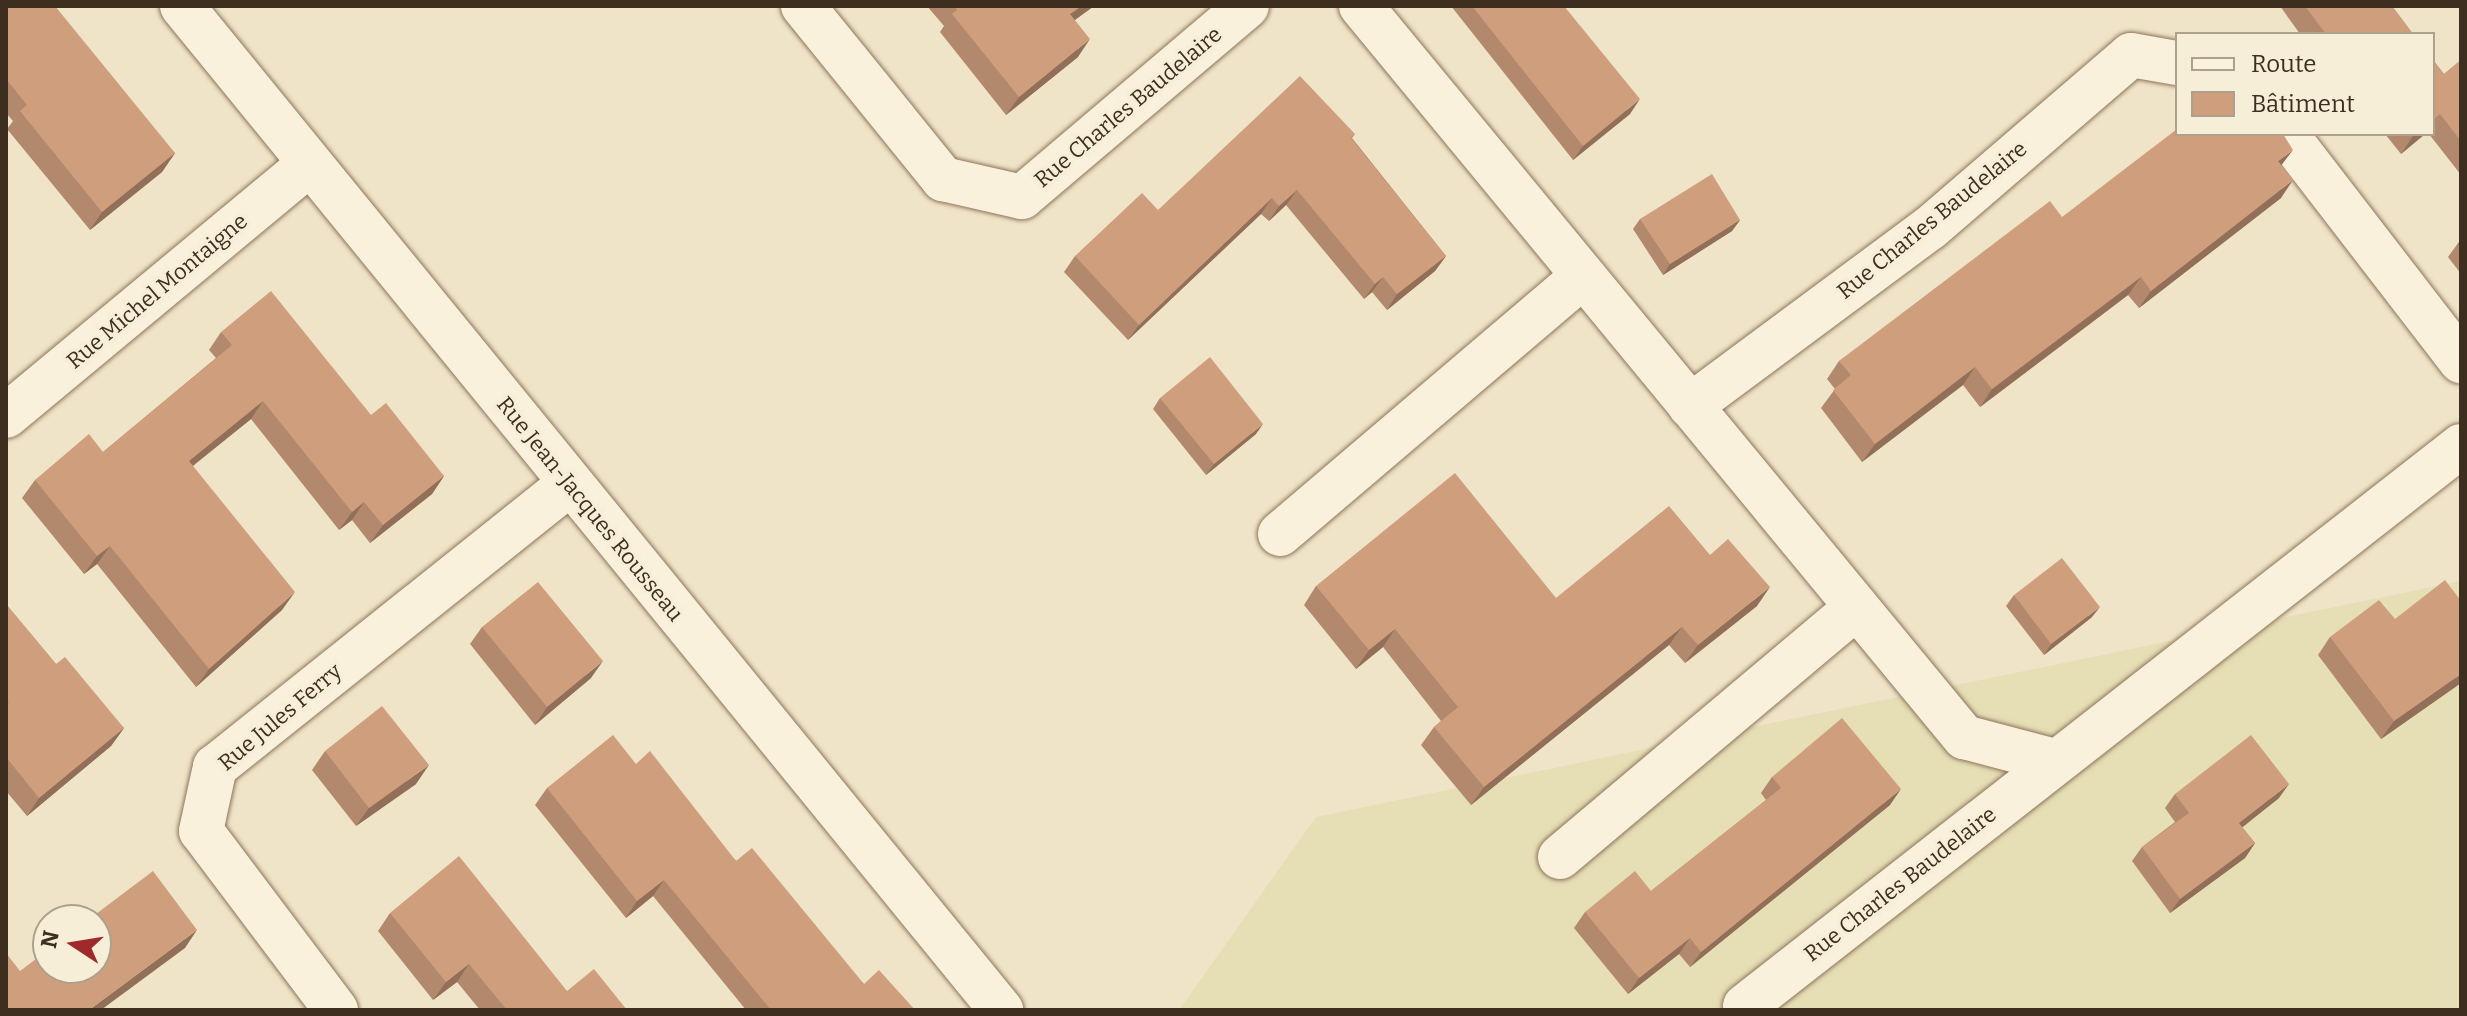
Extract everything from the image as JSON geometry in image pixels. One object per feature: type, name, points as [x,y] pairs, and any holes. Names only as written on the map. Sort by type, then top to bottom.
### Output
[{"type":"street","name":"Rue Jean-Jacques Rousseau","points":[[182,6],[308,165],[1001,1010]]},
{"type":"street","name":"Rue Charles Baudelaire","points":[[803,6],[943,179],[1022,197],[1247,6]]},
{"type":"street","points":[[1361,6],[1964,737],[2055,761]]},
{"type":"street","name":"Rue Charles Baudelaire","points":[[1690,406],[1930,228],[2131,55],[2175,63]]},
{"type":"street","points":[[2288,136],[2461,361]]},
{"type":"street","name":"Rue Michel Montaigne","points":[[6,416],[308,165]]},
{"type":"street","points":[[1280,534],[1582,277]]},
{"type":"street","name":"Rue Charles Baudelaire","points":[[1745,1006],[2461,446]]},
{"type":"street","name":"Rue Jules Ferry","points":[[336,1010],[201,831],[215,767],[569,484]]},
{"type":"street","points":[[1560,857],[1857,607]]},
{"type":"shaded area","points":[[2461,581],[2461,1010],[1179,1010],[1316,817]]},
{"type":"building","points":[[6,6],[55,6],[175,153],[102,212],[20,111],[27,105],[6,79]]},
{"type":"building","points":[[954,6],[1082,6],[1070,14],[1090,39],[1019,97],[952,14],[957,10]]},
{"type":"building","points":[[1472,6],[1564,6],[1640,99],[1583,146]]},
{"type":"building","points":[[2305,6],[2392,6],[2412,32],[2324,32]]},
{"type":"building","points":[[2461,60],[2461,141],[2440,114],[2435,118],[2435,63],[2444,74]]},
{"type":"building","points":[[1300,76],[1355,134],[1351,138],[1446,256],[1397,294],[1383,277],[1375,284],[1297,190],[1279,206],[1272,198],[1139,325],[1075,256],[1142,193],[1158,210]]},
{"type":"building","points":[[2175,131],[2175,136],[2284,136],[2293,150],[2278,161],[2293,180],[2151,291],[2141,277],[1992,389],[1975,367],[1875,444],[1833,390],[1851,375],[1839,361],[2050,201],[2062,217]]},
{"type":"building","points":[[1712,174],[1740,220],[1670,264],[1640,219]]},
{"type":"building","points":[[271,291],[371,415],[386,403],[444,476],[383,525],[364,502],[352,512],[263,401],[189,461],[295,592],[209,669],[110,546],[97,556],[35,480],[89,434],[103,452],[232,345],[221,332]]},
{"type":"building","points":[[1210,357],[1263,424],[1214,464],[1160,398]]},
{"type":"building","points":[[1455,473],[1556,598],[1669,506],[1710,555],[1728,539],[1770,587],[1698,645],[1682,627],[1484,787],[1434,727],[1458,707],[1395,629],[1369,650],[1316,586]]},
{"type":"building","points":[[2062,558],[2100,607],[2051,644],[2014,595]]},
{"type":"building","points":[[2445,580],[2461,601],[2461,674],[2394,721],[2330,637],[2379,600],[2395,619]]},
{"type":"building","points":[[538,582],[603,661],[547,707],[482,627]]},
{"type":"building","points":[[6,604],[56,664],[65,657],[124,728],[39,798],[6,757],[6,705],[9,703],[6,700]]},
{"type":"building","points":[[382,706],[429,765],[369,808],[325,751]]},
{"type":"building","points":[[1842,718],[1901,789],[1701,952],[1690,938],[1639,978],[1585,912],[1635,871],[1651,891],[1781,788],[1772,777]]},
{"type":"building","points":[[613,735],[636,764],[650,751],[736,861],[752,848],[864,984],[879,970],[915,1010],[771,1010],[664,880],[637,901],[547,788]]},
{"type":"building","points":[[2251,735],[2289,784],[2239,823],[2255,843],[2180,899],[2142,847],[2189,813],[2175,794]]},
{"type":"building","points":[[459,856],[567,991],[594,969],[627,1010],[507,1010],[469,964],[446,982],[390,913]]},
{"type":"building","points":[[153,871],[197,930],[89,1010],[6,1010],[6,953],[20,971],[32,962],[32,984],[112,984],[112,904],[109,904]]}]
